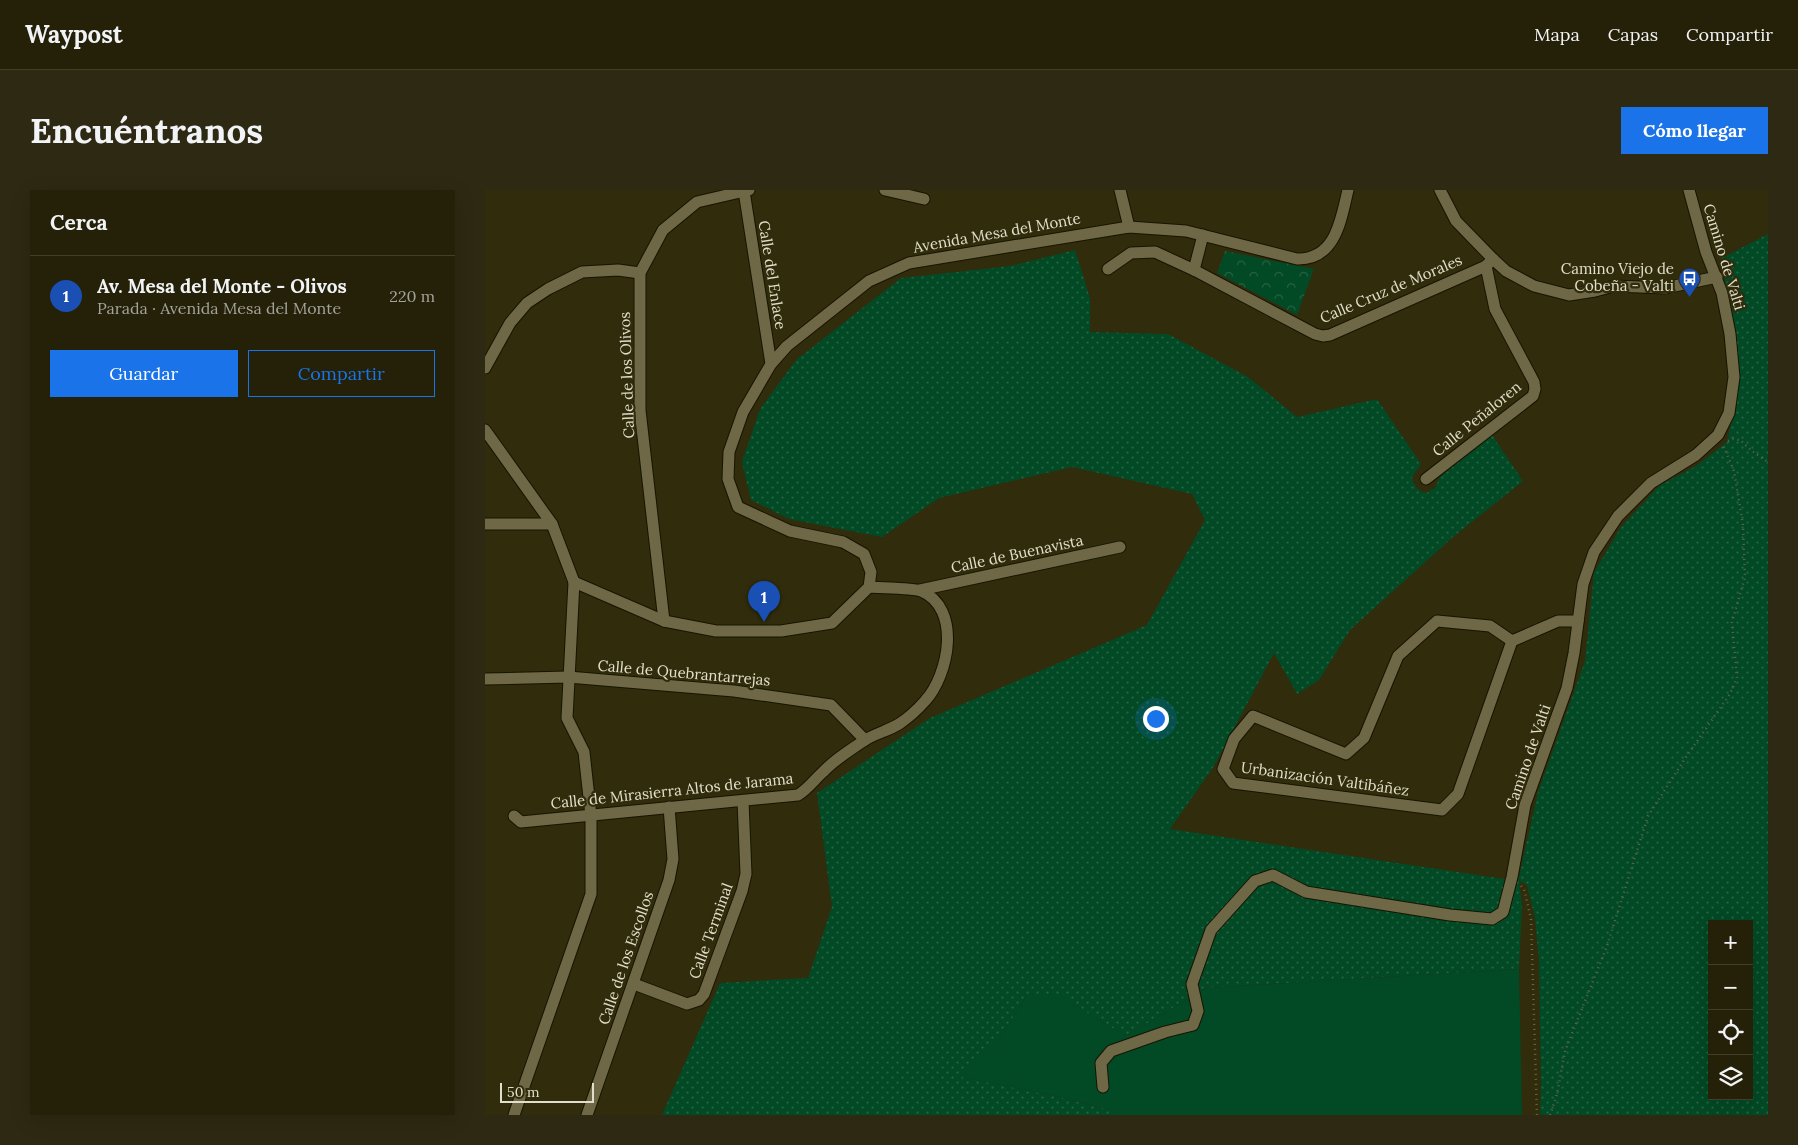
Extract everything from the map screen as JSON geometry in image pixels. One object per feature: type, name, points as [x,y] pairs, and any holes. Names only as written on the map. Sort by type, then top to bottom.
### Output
[{"type":"street","points":[[885,190],[924,199]]},
{"type":"street","points":[[1120,190],[1129,227]]},
{"type":"street","name":"Avenida Mesa del Monte","points":[[869,587],[871,572],[864,554],[843,542],[790,532],[738,507],[728,479],[729,452],[743,412],[771,364],[787,346],[869,281],[909,263],[1129,227],[1203,235],[1307,259],[1316,256],[1324,250],[1338,228],[1348,190]]},
{"type":"street","points":[[1440,190],[1456,221],[1490,263],[1534,286],[1569,295],[1613,286],[1665,288],[1717,277]]},
{"type":"street","name":"Camino de Valti","points":[[1103,1087],[1101,1063],[1111,1051],[1165,1032],[1193,1025],[1198,1011],[1192,984],[1211,930],[1255,881],[1273,875],[1306,892],[1450,915],[1492,919],[1503,912],[1512,877],[1525,805],[1567,688],[1574,653],[1583,584],[1594,552],[1618,516],[1651,482],[1696,455],[1718,435],[1729,413],[1734,377],[1731,342],[1722,293],[1706,252],[1689,190]]},
{"type":"street","name":"Calle de los Olivos","points":[[664,621],[640,410],[640,273],[663,230],[697,202],[746,191]]},
{"type":"street","name":"Calle del Enlace","points":[[746,191],[771,364]]},
{"type":"street","points":[[1193,270],[1203,235]]},
{"type":"street","name":"Calle Cruz de Morales","points":[[1108,269],[1131,253],[1155,252],[1315,334],[1323,336],[1490,263]]},
{"type":"street","name":"Calle Peñaloren","points":[[1426,479],[1533,396],[1534,382],[1495,309],[1490,263]]},
{"type":"street","points":[[485,368],[510,323],[527,303],[548,289],[582,272],[618,270],[640,273]]},
{"type":"street","points":[[485,430],[552,524],[574,582],[567,718],[584,752],[591,816],[591,894],[514,1115]]},
{"type":"street","points":[[485,524],[552,524]]},
{"type":"street","name":"Calle de Buenavista","points":[[921,590],[1120,547]]},
{"type":"street","points":[[574,582],[664,621],[716,631],[781,630],[832,623],[869,587],[921,590]]},
{"type":"street","name":"Calle de Mirasierra Altos de Jarama","points":[[514,816],[521,822],[798,795],[806,790],[823,771],[865,740],[900,723],[925,701],[937,684],[945,660],[948,638],[942,610],[931,597],[921,590]]},
{"type":"street","name":"Urbanización Valtibáñez","points":[[1437,621],[1490,626],[1512,641],[1458,794],[1442,810],[1233,783],[1223,769],[1233,740],[1253,716],[1345,754],[1364,738],[1398,656],[1437,621]]},
{"type":"street","points":[[1512,641],[1557,621],[1578,621]]},
{"type":"street","name":"Calle de Quebrantarrejas","points":[[485,679],[568,677],[734,690],[831,705],[865,740]]},
{"type":"street","name":"Calle Terminal","points":[[634,984],[687,1004],[699,1000],[704,994],[742,891],[746,874],[743,801]]},
{"type":"street","name":"Calle de los Escollos","points":[[587,1115],[669,880],[673,859],[669,807]]},
{"type":"path","points":[[1550,1115],[1557,1094],[1565,1051],[1607,946],[1648,816],[1730,694],[1737,678],[1732,622],[1745,577],[1743,526],[1734,471],[1722,443],[1733,439],[1740,440],[1751,451],[1768,462]]},
{"type":"path","points":[[1512,877],[1523,889],[1531,919],[1537,1115]]},
{"type":"green space","points":[[1768,234],[1768,1115],[1540,1115],[1539,961],[1535,918],[1527,885],[1519,881],[1522,905],[1519,969],[1206,988],[1126,1036],[1100,1021],[1027,995],[999,1040],[962,1077],[1055,1096],[1112,1110],[1117,1115],[662,1115],[720,983],[808,978],[832,907],[817,793],[930,718],[1147,625],[1205,520],[1192,494],[1072,467],[939,498],[882,537],[789,519],[751,500],[742,462],[760,409],[796,360],[901,278],[1010,266],[1075,250],[1090,298],[1090,332],[1168,334],[1248,377],[1297,417],[1377,399],[1421,464],[1412,477],[1416,487],[1426,493],[1435,488],[1440,477],[1492,435],[1523,481],[1453,537],[1350,630],[1319,680],[1297,694],[1274,653],[1214,766],[1170,829],[1518,881],[1538,792],[1585,661],[1594,572],[1621,527],[1660,485],[1696,466],[1727,442],[1739,385],[1736,332],[1720,259]]},
{"type":"green space","points":[[1225,251],[1314,269],[1297,315],[1217,273]]},
{"type":"green space","points":[[1519,969],[1522,1115],[1117,1115],[1112,1110],[1055,1096],[961,1077],[999,1040],[1027,995],[1060,994],[1126,1036],[1206,988]]},
{"type":"place","name":"Camino Viejo de Cobeña - Valti","points":[[1690,297]]},
{"type":"place","name":"Av. Mesa del Monte - Olivos","points":[[764,622]]}]
